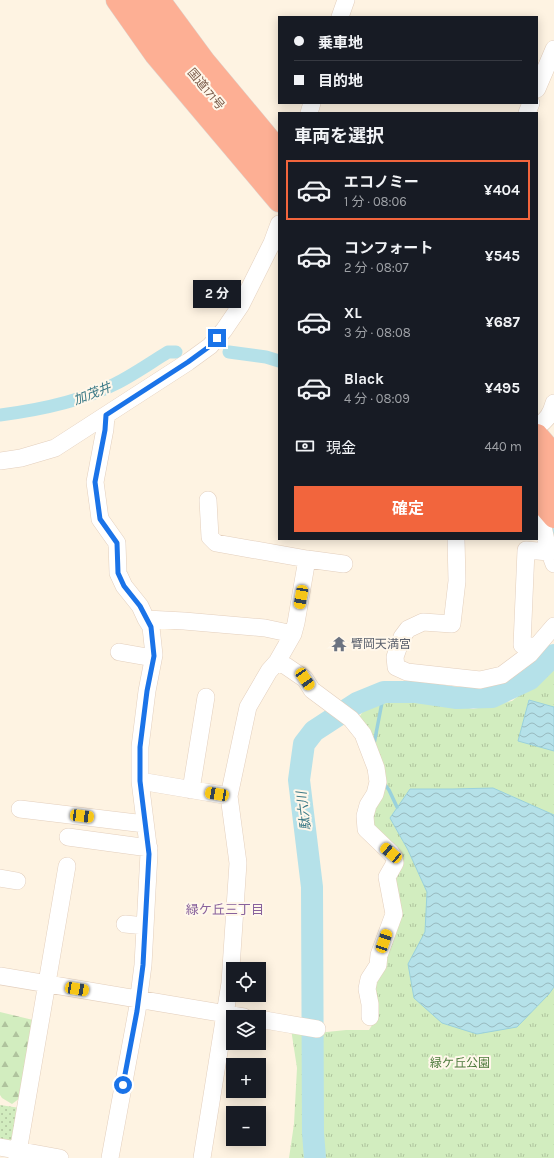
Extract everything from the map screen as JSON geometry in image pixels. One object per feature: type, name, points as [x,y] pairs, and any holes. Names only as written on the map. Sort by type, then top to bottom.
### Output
[{"type":"highway","points":[[117,0],[155,54],[278,200]]},
{"type":"highway","name":"国道171号","points":[[139,0],[192,72],[278,174]]},
{"type":"highway","name":"国道171号","points":[[159,0],[204,61],[278,150]]},
{"type":"highway","points":[[176,0],[231,74],[278,127]]},
{"type":"highway","points":[[538,439],[554,455]]},
{"type":"highway","points":[[538,440],[554,474]]},
{"type":"highway","points":[[538,480],[546,504]]},
{"type":"street","points":[[340,16],[346,0]]},
{"type":"street","points":[[538,87],[554,49]]},
{"type":"street","points":[[0,461],[21,458],[55,448],[210,346],[224,330],[241,305],[272,243],[278,227]]},
{"type":"street","points":[[538,436],[552,411],[554,402]]},
{"type":"street","points":[[106,415],[105,430],[95,482],[100,519],[117,543],[118,573],[124,586],[140,606],[151,627],[153,658],[141,740],[140,781],[149,848],[143,965],[137,1011],[110,1158]]},
{"type":"street","points":[[208,500],[210,537],[216,543],[344,564]]},
{"type":"street","points":[[546,504],[541,523],[552,558]]},
{"type":"street","points":[[456,540],[457,581],[452,624],[423,622],[408,629],[402,637],[395,657],[396,667],[407,672],[480,680],[502,675],[530,654],[554,626]]},
{"type":"street","points":[[536,646],[522,645],[526,550],[552,558]]},
{"type":"street","points":[[227,1010],[230,983],[238,863],[229,796],[248,707],[293,634],[307,559]]},
{"type":"street","points":[[146,619],[265,628],[293,634]]},
{"type":"street","points":[[119,652],[153,658]]},
{"type":"street","points":[[277,662],[286,666],[305,679],[312,690],[341,712],[363,734],[376,768],[378,782],[375,794],[368,805],[365,816],[366,829],[394,857],[395,863],[387,877],[394,914],[379,955],[378,965],[369,979],[367,989],[370,1004],[370,1017]]},
{"type":"street","points":[[191,790],[206,697]]},
{"type":"street","points":[[140,781],[229,796]]},
{"type":"street","points":[[20,809],[145,824]]},
{"type":"street","points":[[68,837],[149,848]]},
{"type":"street","points":[[18,1154],[67,866]]},
{"type":"street","points":[[0,878],[17,881]]},
{"type":"street","points":[[125,924],[145,926]]},
{"type":"street","points":[[0,976],[226,1014],[202,1158]]},
{"type":"street","points":[[266,1020],[316,1029]]},
{"type":"street","points":[[0,1147],[18,1154],[60,1158]]},
{"type":"green space","name":"緑ケ丘公園","points":[[554,668],[554,1158],[289,1158],[294,1124],[297,1068],[291,1029],[317,1033],[346,1030],[369,1030],[374,1022],[372,1007],[393,871],[367,828],[377,794],[357,721],[366,706],[388,700],[433,699],[473,709],[512,701]]},
{"type":"green space","points":[[0,1012],[33,1020],[20,1098],[12,1104],[0,1095]]},
{"type":"green space","points":[[0,1105],[20,1108],[14,1142],[0,1140]]},
{"type":"water","points":[[529,700],[554,707],[554,751],[518,741]]},
{"type":"water","points":[[493,788],[554,815],[554,987],[517,1027],[477,1034],[442,1023],[414,998],[408,964],[425,932],[427,892],[408,850],[390,818],[410,789]]},
{"type":"waterway","name":"加茂井","points":[[0,415],[44,408],[88,396],[135,373],[168,352],[176,352]]},
{"type":"waterway","name":"加茂井","points":[[229,352],[266,357],[278,361]]},
{"type":"waterway","name":"駄六川","points":[[554,530],[554,546]]},
{"type":"waterway","name":"駄六川","points":[[315,1158],[313,1133],[312,887],[299,780],[304,744],[314,731],[357,703],[384,692],[416,692],[457,698],[492,697],[530,679],[554,655]]},
{"type":"waterway","points":[[374,744],[384,692]]},
{"type":"waterway","points":[[383,782],[389,790],[397,807]]},
{"type":"place","name":"臂岡天満宮","points":[[339,644]]},
{"type":"district","name":"緑ケ丘三丁目","points":[[225,909]]},
{"type":"route","points":[[123,1085],[137,1011],[143,965],[149,854],[140,781],[140,747],[147,691],[154,656],[151,627],[140,606],[124,586],[118,573],[117,543],[100,519],[95,482],[105,430],[106,415],[188,362],[210,346],[217,338]]}]
